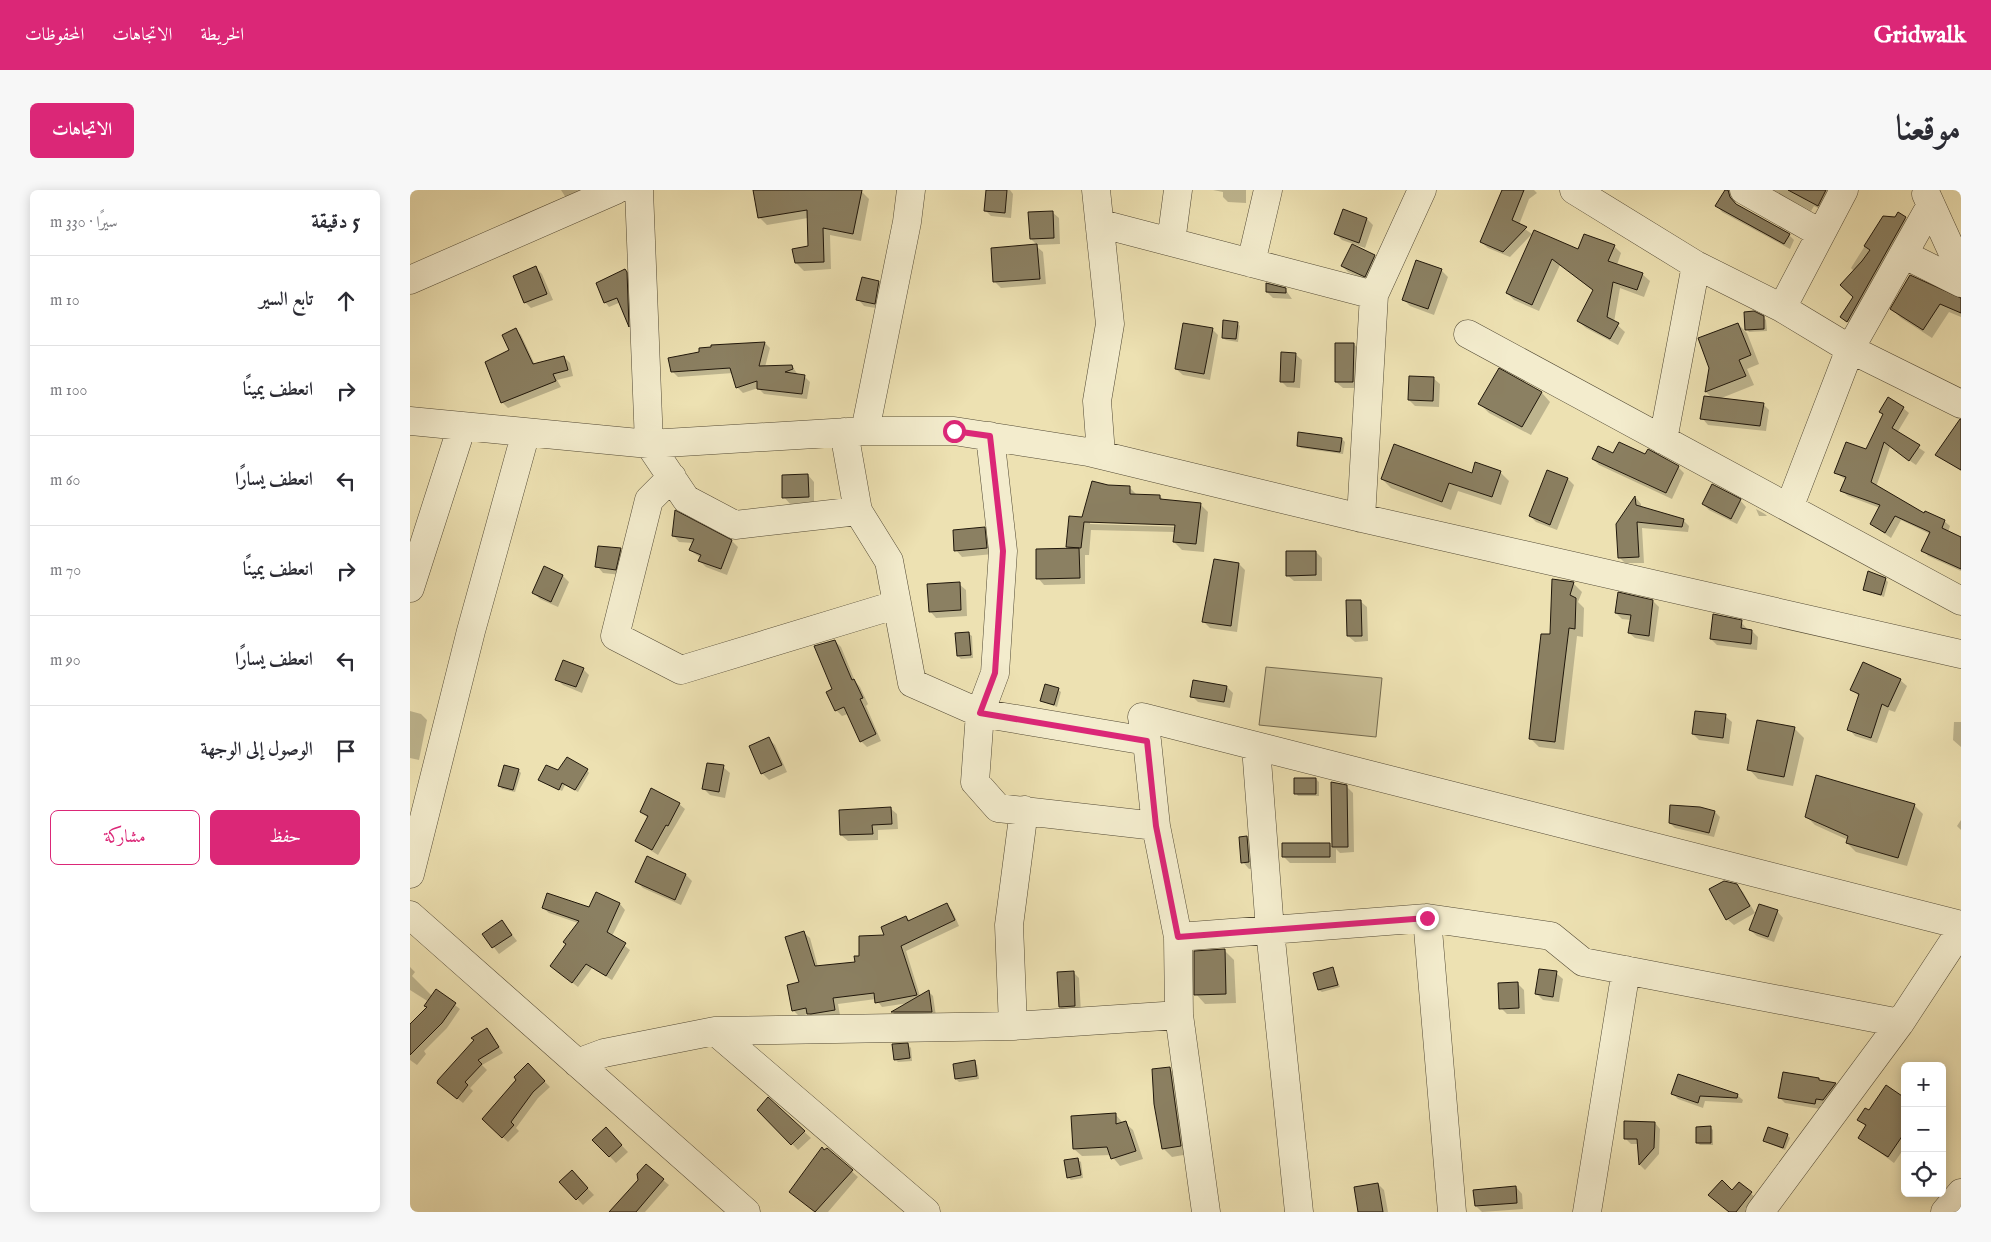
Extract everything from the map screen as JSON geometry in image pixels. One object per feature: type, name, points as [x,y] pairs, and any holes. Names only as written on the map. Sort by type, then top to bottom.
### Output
[{"type":"street","points":[[410,280],[616,190]]},
{"type":"street","points":[[639,190],[649,444],[686,499],[734,525],[858,511]]},
{"type":"street","points":[[911,190],[907,222],[854,431],[858,511],[889,560],[912,683],[980,713],[1147,741]]},
{"type":"street","points":[[1096,190],[1102,224],[1110,324],[1097,401],[1101,454]]},
{"type":"street","points":[[1171,242],[1178,190]]},
{"type":"street","points":[[1251,263],[1268,190]]},
{"type":"street","points":[[1361,518],[1374,295],[1422,190]]},
{"type":"street","points":[[1574,190],[1696,265],[1782,308],[1850,349],[1961,404]]},
{"type":"street","points":[[1744,190],[1820,233]]},
{"type":"street","points":[[1782,308],[1844,190]]},
{"type":"street","points":[[1789,508],[1850,349],[1905,255],[1928,198]]},
{"type":"street","points":[[1928,198],[1961,271]]},
{"type":"street","points":[[1102,224],[1374,295]]},
{"type":"street","points":[[1905,255],[1961,283]]},
{"type":"street","points":[[1663,440],[1696,265]]},
{"type":"street","points":[[1468,334],[1961,601]]},
{"type":"street","points":[[410,421],[649,444],[854,431],[954,431],[990,436],[1101,454],[1361,518],[1961,654]]},
{"type":"street","points":[[410,588],[462,426]]},
{"type":"street","points":[[410,874],[471,631],[526,432]]},
{"type":"street","points":[[990,436],[1003,551],[995,673],[980,713],[975,782],[998,808],[1156,826]]},
{"type":"street","points":[[672,477],[650,500],[615,636],[681,670],[896,604]]},
{"type":"street","points":[[1206,1212],[1179,1015],[1178,937],[1156,826],[1147,741],[1142,718],[1961,925]]},
{"type":"street","points":[[1256,746],[1270,930],[1299,1212]]},
{"type":"street","points":[[1013,1026],[1008,925],[1024,810]]},
{"type":"street","points":[[410,915],[746,1212]]},
{"type":"street","points":[[1178,937],[1427,918],[1551,936],[1583,962],[1900,1022]]},
{"type":"street","points":[[1427,918],[1452,1212]]},
{"type":"street","points":[[1760,1212],[1900,1022],[1961,930]]},
{"type":"street","points":[[1587,1212],[1626,970]]},
{"type":"street","points":[[577,1063],[604,1053],[715,1031],[1013,1026],[1179,1015]]},
{"type":"street","points":[[715,1031],[926,1212]]},
{"type":"street","points":[[1945,1212],[1961,1193]]},
{"type":"shaded area","points":[[1266,667],[1382,678],[1376,737],[1259,725]]},
{"type":"building","points":[[753,190],[862,190],[853,234],[823,228],[824,262],[795,263],[792,249],[808,246],[807,210],[758,218]]},
{"type":"building","points":[[986,190],[1007,190],[1005,213],[984,211]]},
{"type":"building","points":[[1502,190],[1524,190],[1512,220],[1527,227],[1503,252],[1480,242]]},
{"type":"building","points":[[1725,190],[1728,190],[1730,197],[1736,204],[1790,234],[1784,244],[1715,206]]},
{"type":"building","points":[[1788,190],[1826,190],[1818,206]]},
{"type":"building","points":[[1343,209],[1367,218],[1359,243],[1334,234]]},
{"type":"building","points":[[1053,211],[1054,238],[1030,239],[1028,212]]},
{"type":"building","points":[[1898,212],[1906,217],[1847,322],[1840,317],[1853,297],[1840,285],[1870,250],[1864,246],[1883,216],[1895,217]]},
{"type":"building","points":[[1534,230],[1578,249],[1584,234],[1615,245],[1608,261],[1643,273],[1637,290],[1613,282],[1607,317],[1619,323],[1610,339],[1577,321],[1593,290],[1552,259],[1532,305],[1506,293]]},
{"type":"building","points":[[1037,244],[1040,279],[993,282],[991,248]]},
{"type":"building","points":[[1352,244],[1375,255],[1365,277],[1341,266]]},
{"type":"building","points":[[1416,260],[1442,269],[1428,309],[1402,300]]},
{"type":"building","points":[[536,266],[547,294],[524,303],[513,276]]},
{"type":"building","points":[[625,269],[627,272],[629,327],[617,298],[604,303],[596,283]]},
{"type":"building","points":[[1910,275],[1961,298],[1961,313],[1940,304],[1923,330],[1890,309]]},
{"type":"building","points":[[862,277],[879,281],[875,304],[856,300]]},
{"type":"building","points":[[1266,283],[1286,288],[1286,293],[1266,292]]},
{"type":"building","points":[[1754,311],[1764,316],[1764,329],[1745,330],[1744,312]]},
{"type":"building","points":[[1223,320],[1238,322],[1236,339],[1222,338]]},
{"type":"building","points":[[1183,323],[1213,328],[1204,374],[1175,369]]},
{"type":"building","points":[[1738,323],[1751,355],[1739,360],[1746,376],[1705,392],[1709,368],[1698,338]]},
{"type":"building","points":[[516,328],[533,364],[564,356],[568,370],[553,374],[556,381],[501,403],[485,362],[509,350],[502,335]]},
{"type":"building","points":[[765,342],[759,366],[792,365],[793,369],[785,372],[805,375],[802,394],[757,389],[757,381],[736,388],[730,368],[671,372],[668,358],[699,352],[699,348],[711,347],[711,345]]},
{"type":"building","points":[[1335,343],[1354,343],[1353,382],[1335,382]]},
{"type":"building","points":[[1281,352],[1296,353],[1294,382],[1280,382]]},
{"type":"building","points":[[1499,368],[1542,392],[1522,427],[1478,404]]},
{"type":"building","points":[[1409,376],[1434,377],[1433,401],[1408,400]]},
{"type":"building","points":[[1704,396],[1764,403],[1760,426],[1700,419]]},
{"type":"building","points":[[1888,397],[1904,407],[1892,428],[1920,445],[1909,461],[1884,442],[1871,482],[1924,513],[1925,511],[1945,520],[1942,528],[1961,537],[1961,569],[1921,551],[1930,532],[1895,516],[1885,533],[1870,524],[1880,505],[1840,491],[1846,477],[1834,473],[1846,442],[1866,449],[1883,414],[1879,412]]},
{"type":"building","points":[[1961,419],[1961,470],[1935,455]]},
{"type":"building","points":[[1298,432],[1342,438],[1340,452],[1297,446]]},
{"type":"building","points":[[1619,442],[1645,454],[1648,449],[1679,466],[1666,493],[1592,459],[1598,446],[1613,453]]},
{"type":"building","points":[[1394,444],[1472,473],[1475,462],[1501,471],[1492,497],[1449,483],[1442,502],[1381,479]]},
{"type":"building","points":[[1547,470],[1568,478],[1550,525],[1529,516]]},
{"type":"building","points":[[808,474],[809,497],[782,498],[782,475]]},
{"type":"building","points":[[1092,481],[1108,485],[1130,486],[1130,494],[1160,495],[1160,499],[1201,503],[1196,544],[1173,542],[1175,525],[1084,522],[1081,548],[1066,547],[1069,516],[1082,517]]},
{"type":"building","points":[[1712,484],[1741,499],[1731,519],[1702,504]]},
{"type":"building","points":[[1635,496],[1636,505],[1684,519],[1682,527],[1637,522],[1639,557],[1618,558],[1616,524]]},
{"type":"building","points":[[675,510],[732,540],[721,569],[698,561],[701,555],[689,550],[694,539],[672,536]]},
{"type":"building","points":[[985,527],[987,548],[954,551],[953,530]]},
{"type":"building","points":[[598,546],[621,548],[616,570],[595,567]]},
{"type":"building","points":[[1079,548],[1080,578],[1036,579],[1036,549]]},
{"type":"building","points":[[1286,551],[1316,551],[1316,575],[1286,576]]},
{"type":"building","points":[[1214,559],[1239,563],[1231,626],[1202,622]]},
{"type":"building","points":[[544,566],[563,575],[551,602],[532,593]]},
{"type":"building","points":[[1868,571],[1886,578],[1881,595],[1863,590]]},
{"type":"building","points":[[1552,579],[1574,582],[1570,595],[1576,598],[1575,629],[1569,628],[1555,742],[1529,739],[1541,634],[1550,634]]},
{"type":"building","points":[[960,582],[961,610],[929,612],[927,584]]},
{"type":"building","points":[[1618,592],[1653,600],[1649,636],[1628,633],[1631,615],[1615,613]]},
{"type":"building","points":[[1346,600],[1361,600],[1362,636],[1347,636]]},
{"type":"building","points":[[1713,614],[1742,620],[1741,628],[1752,630],[1751,644],[1710,639]]},
{"type":"building","points":[[969,632],[971,655],[957,656],[955,633]]},
{"type":"building","points":[[835,640],[852,680],[854,679],[863,698],[860,699],[876,734],[860,742],[844,707],[835,711],[826,692],[832,689],[814,646]]},
{"type":"building","points":[[563,660],[584,668],[576,687],[555,680]]},
{"type":"building","points":[[1863,662],[1901,679],[1888,707],[1882,704],[1871,738],[1847,730],[1859,694],[1850,690]]},
{"type":"building","points":[[1193,680],[1227,686],[1224,702],[1190,697]]},
{"type":"building","points":[[1045,684],[1059,688],[1054,705],[1040,701]]},
{"type":"building","points":[[1695,711],[1726,714],[1723,738],[1692,734]]},
{"type":"building","points":[[1757,720],[1795,727],[1784,777],[1747,770]]},
{"type":"building","points":[[769,737],[782,765],[761,774],[749,746]]},
{"type":"building","points":[[567,757],[588,769],[575,790],[562,783],[559,790],[538,780],[546,765],[558,770]]},
{"type":"building","points":[[707,763],[724,765],[719,792],[702,789]]},
{"type":"building","points":[[504,765],[519,769],[513,790],[498,786]]},
{"type":"building","points":[[1816,775],[1915,804],[1898,858],[1846,843],[1848,836],[1805,817]]},
{"type":"building","points":[[1294,778],[1316,778],[1316,794],[1294,794]]},
{"type":"building","points":[[1331,782],[1347,785],[1348,847],[1332,847]]},
{"type":"building","points":[[651,788],[680,803],[652,850],[635,841],[648,816],[640,812]]},
{"type":"building","points":[[1670,805],[1700,807],[1715,811],[1709,833],[1669,823]]},
{"type":"building","points":[[891,807],[892,824],[872,825],[873,834],[840,835],[839,810]]},
{"type":"building","points":[[1247,836],[1249,862],[1241,863],[1239,837]]},
{"type":"building","points":[[1282,843],[1330,843],[1330,857],[1282,857]]},
{"type":"building","points":[[647,856],[686,874],[675,900],[635,882]]},
{"type":"building","points":[[1724,881],[1737,884],[1750,906],[1726,920],[1709,889]]},
{"type":"building","points":[[596,892],[620,903],[607,932],[626,943],[606,976],[586,964],[572,983],[550,966],[566,944],[563,942],[579,921],[542,908],[547,893],[589,907]]},
{"type":"building","points":[[947,903],[955,920],[901,946],[917,995],[875,1003],[874,993],[833,998],[835,1010],[811,1014],[807,1014],[806,1008],[792,1011],[787,985],[799,982],[785,937],[804,931],[815,966],[855,962],[854,956],[859,956],[859,936],[884,935],[881,927],[906,916],[908,921]]},
{"type":"building","points":[[1759,904],[1778,910],[1768,937],[1749,930]]},
{"type":"building","points":[[502,920],[512,935],[492,948],[482,934]]},
{"type":"building","points":[[1225,949],[1226,994],[1194,995],[1194,951]]},
{"type":"building","points":[[1333,967],[1338,985],[1318,990],[1313,973]]},
{"type":"building","points":[[1539,969],[1557,971],[1553,997],[1535,994]]},
{"type":"building","points":[[1074,971],[1075,1006],[1059,1007],[1057,972]]},
{"type":"building","points":[[1518,982],[1519,1008],[1499,1009],[1498,983]]},
{"type":"building","points":[[436,989],[456,1003],[442,1023],[410,1055],[410,1024],[427,1007],[424,1006]]},
{"type":"building","points":[[929,990],[932,1012],[891,1012],[898,1008]]},
{"type":"building","points":[[487,1028],[499,1047],[478,1060],[482,1064],[465,1082],[468,1085],[457,1099],[437,1083],[438,1080],[474,1040],[471,1038]]},
{"type":"building","points":[[908,1043],[910,1058],[894,1060],[892,1044]]},
{"type":"building","points":[[975,1060],[977,1076],[955,1079],[953,1064]]},
{"type":"building","points":[[528,1063],[545,1081],[533,1092],[511,1122],[514,1125],[502,1138],[482,1119],[516,1080],[514,1077]]},
{"type":"building","points":[[1170,1067],[1181,1146],[1162,1149],[1154,1104],[1152,1069]]},
{"type":"building","points":[[1783,1072],[1836,1083],[1823,1100],[1816,1099],[1815,1104],[1778,1098]]},
{"type":"building","points":[[1678,1074],[1738,1094],[1737,1098],[1700,1096],[1698,1103],[1671,1094]]},
{"type":"building","points":[[1886,1085],[1901,1095],[1901,1138],[1888,1157],[1858,1138],[1866,1125],[1857,1120],[1865,1108],[1869,1110]]},
{"type":"building","points":[[768,1097],[805,1131],[791,1145],[757,1110]]},
{"type":"building","points":[[1116,1113],[1116,1124],[1126,1121],[1136,1151],[1111,1159],[1107,1147],[1073,1149],[1071,1116]]},
{"type":"building","points":[[1624,1121],[1655,1122],[1654,1148],[1639,1165],[1637,1139],[1624,1139]]},
{"type":"building","points":[[1711,1126],[1711,1143],[1696,1143],[1696,1127]]},
{"type":"building","points":[[606,1127],[622,1145],[609,1157],[592,1140]]},
{"type":"building","points":[[1768,1127],[1788,1134],[1783,1148],[1763,1141]]},
{"type":"building","points":[[822,1147],[824,1150],[827,1148],[853,1170],[815,1212],[789,1192]]},
{"type":"building","points":[[1078,1158],[1081,1175],[1067,1178],[1064,1160]]},
{"type":"building","points":[[646,1164],[664,1179],[636,1212],[609,1212],[638,1180],[637,1174]]},
{"type":"building","points":[[572,1170],[588,1188],[576,1200],[559,1182]]},
{"type":"building","points":[[1722,1180],[1732,1190],[1739,1182],[1752,1192],[1736,1212],[1729,1212],[1708,1195]]},
{"type":"building","points":[[1378,1183],[1383,1212],[1358,1212],[1354,1187]]},
{"type":"building","points":[[1516,1186],[1517,1203],[1475,1206],[1473,1190]]},
{"type":"route","points":[[954,431],[990,436],[1003,551],[995,673],[980,713],[1147,741],[1156,826],[1178,937],[1427,918]]}]
